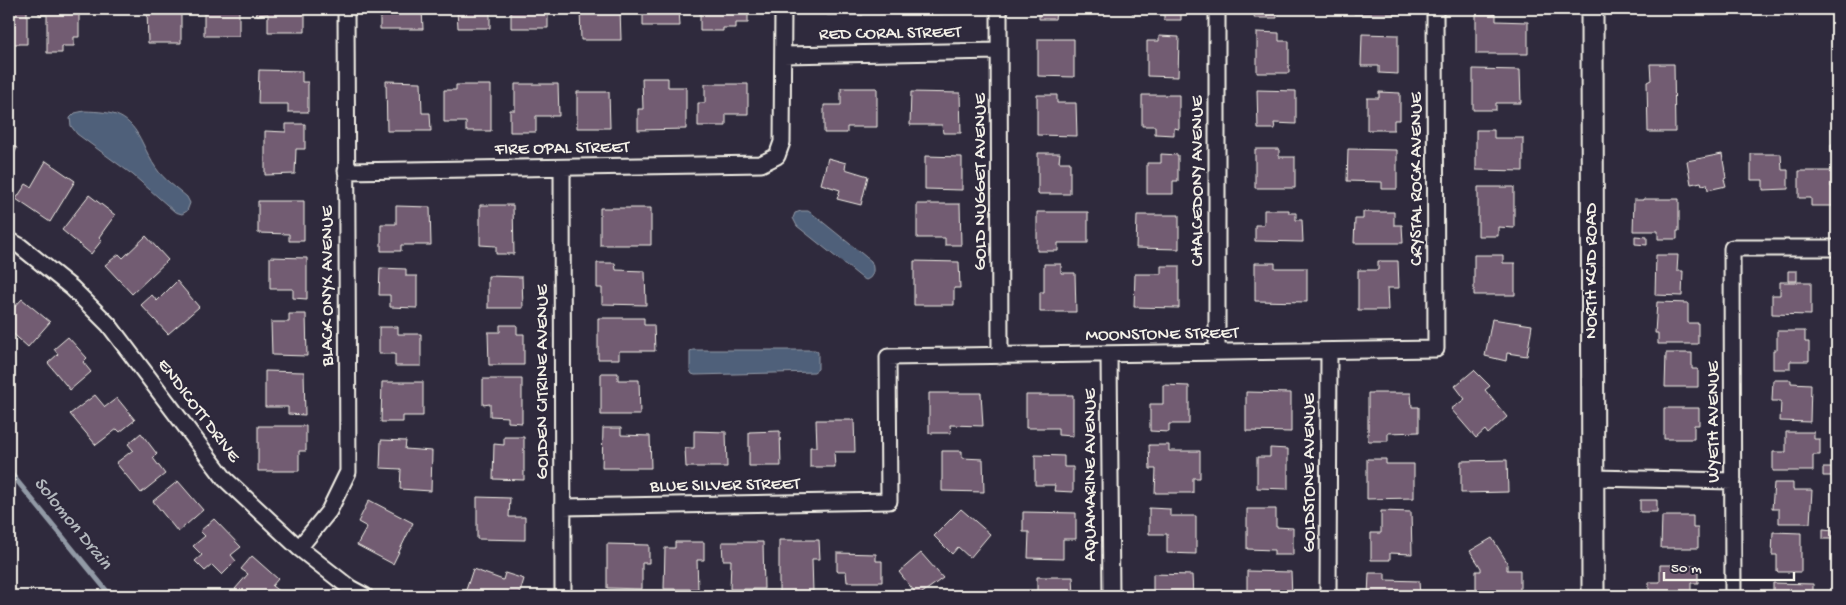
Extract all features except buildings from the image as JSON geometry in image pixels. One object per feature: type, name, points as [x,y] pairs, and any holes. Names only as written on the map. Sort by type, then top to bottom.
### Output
[{"type":"street","name":"BLACK ONYX AVENUE","points":[[299,548],[329,510],[348,472],[346,9]]},
{"type":"street","points":[[783,9],[783,55]]},
{"type":"street","name":"GOLD NUGGET AVENUE","points":[[999,9],[1000,356]]},
{"type":"street","name":"CHALCEDONY AVENUE","points":[[1217,9],[1217,352]]},
{"type":"street","name":"CRYSTAL ROCK AVENUE","points":[[1435,9],[1436,349]]},
{"type":"street","name":"NORTH KCID ROAD","points":[[1592,9],[1593,596]]},
{"type":"street","name":"RED CORAL STREET","points":[[783,55],[999,51]]},
{"type":"street","name":"FIRE OPAL STREET","points":[[346,171],[761,164],[777,156],[782,142],[783,55]]},
{"type":"street","name":"GOLDEN CITRINE AVENUE","points":[[562,168],[563,596]]},
{"type":"street","name":"ENDICOTT DRIVE","points":[[9,240],[20,246],[72,288],[109,325],[225,478],[299,548],[350,588],[366,596]]},
{"type":"street","name":"WYETH AVENUE","points":[[1733,596],[1732,248],[1837,248]]},
{"type":"street","name":"MOONSTONE STREET","points":[[889,501],[888,357],[1436,349]]},
{"type":"street","name":"GOLDSTONE AVENUE","points":[[1328,596],[1329,351]]},
{"type":"street","name":"AQUAMARINE AVENUE","points":[[1109,354],[1110,596]]},
{"type":"street","points":[[1593,478],[1733,481]]},
{"type":"street","name":"BLUE SILVER STREET","points":[[563,507],[889,501]]},
{"type":"water","points":[[84,111],[113,114],[132,126],[159,172],[187,197],[190,203],[187,211],[182,214],[175,212],[133,175],[77,134],[71,126],[70,118],[75,113]]},
{"type":"water","points":[[808,211],[814,215],[871,261],[873,269],[871,277],[866,280],[862,278],[797,226],[793,218],[795,213]]},
{"type":"water","points":[[815,350],[818,352],[818,369],[814,372],[695,375],[690,370],[690,351]]},
{"type":"waterway","name":"Solomon Drain","points":[[9,471],[111,596]]}]
